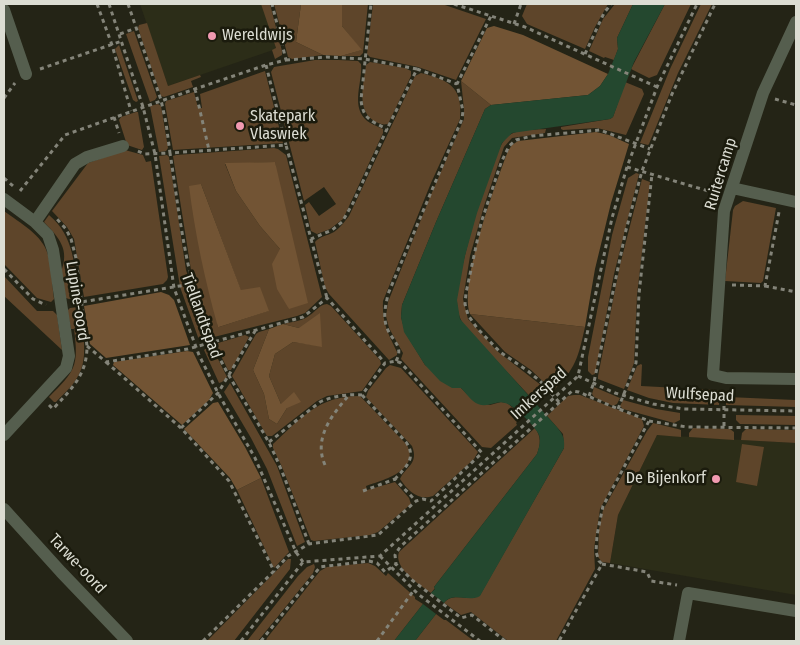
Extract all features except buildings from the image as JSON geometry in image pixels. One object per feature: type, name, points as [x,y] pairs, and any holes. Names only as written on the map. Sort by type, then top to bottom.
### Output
[{"type":"street","points":[[4,10],[26,74]]},
{"type":"street","name":"Ruitercamp","points":[[720,376],[719,284],[724,211],[763,96],[796,22]]},
{"type":"street","points":[[35,222],[75,164],[87,157],[123,146]]},
{"type":"street","points":[[730,192],[796,202]]},
{"type":"street","name":"Lupine-oord","points":[[4,198],[35,222],[48,235],[54,250],[69,356],[66,368],[4,436]]},
{"type":"street","points":[[720,376],[796,379]]},
{"type":"street","name":"Tarwe-oord","points":[[4,509],[127,641]]},
{"type":"street","points":[[679,641],[688,593],[796,611]]},
{"type":"path","points":[[97,4],[112,45],[131,111]]},
{"type":"path","name":"Tiellandtspad","points":[[109,4],[143,107],[155,154],[174,288],[196,346],[218,393],[255,458],[296,552],[303,562]]},
{"type":"path","points":[[128,4],[161,100],[192,284],[212,342],[229,377],[268,442],[309,544]]},
{"type":"path","points":[[272,4],[286,60]]},
{"type":"path","points":[[371,4],[360,100],[362,110],[367,118],[387,129]]},
{"type":"path","points":[[454,4],[514,24],[657,87]]},
{"type":"path","points":[[514,24],[521,4]]},
{"type":"path","points":[[585,54],[604,13],[611,4]]},
{"type":"path","name":"Imkerspad","points":[[380,556],[578,376],[612,218],[627,167],[657,87],[697,4]]},
{"type":"path","points":[[589,396],[594,382],[626,230],[642,171],[672,94],[715,4]]},
{"type":"path","points":[[396,361],[399,349],[386,326],[384,311],[388,294],[462,119],[463,111],[457,84],[491,16]]},
{"type":"path","points":[[120,34],[136,28]]},
{"type":"path","points":[[4,98],[20,77],[26,74],[122,41]]},
{"type":"path","points":[[20,191],[66,135],[161,100],[286,60],[327,57],[365,58],[417,69],[457,84]]},
{"type":"path","points":[[266,65],[327,298],[385,363]]},
{"type":"path","points":[[311,239],[332,230],[342,222],[353,203],[417,69]]},
{"type":"path","points":[[195,89],[209,150]]},
{"type":"path","points":[[763,96],[796,105]]},
{"type":"path","points":[[559,402],[528,371],[500,352],[468,315],[465,304],[481,223],[501,163],[509,146],[516,140],[540,135],[600,130],[650,149]]},
{"type":"path","points":[[155,154],[286,145]]},
{"type":"path","points":[[627,167],[730,192]]},
{"type":"path","points":[[618,409],[636,363],[639,294],[652,174]]},
{"type":"path","points":[[765,286],[782,199]]},
{"type":"path","points":[[4,269],[32,300],[42,305],[82,302],[192,284]]},
{"type":"path","points":[[719,284],[765,286],[796,292]]},
{"type":"path","points":[[106,362],[196,346],[255,331],[303,317],[327,298]]},
{"type":"path","points":[[82,302],[87,346],[181,428],[229,481],[274,571]]},
{"type":"path","points":[[181,428],[218,393],[255,331]]},
{"type":"path","points":[[203,641],[288,556],[309,544],[378,535],[416,501],[423,499],[430,501],[482,453],[401,363],[396,361],[385,363],[362,395]]},
{"type":"path","name":"Wulfsepad","points":[[578,376],[624,395],[653,404],[684,409],[796,411]]},
{"type":"path","points":[[720,376],[724,426]]},
{"type":"path","points":[[505,641],[472,615],[461,618],[421,587],[396,564],[395,555],[400,547],[572,391],[580,392],[649,421],[687,427],[796,428]]},
{"type":"path","points":[[268,442],[320,402],[329,398],[350,394],[362,395],[406,442],[412,457],[395,479],[363,490]]},
{"type":"path","points":[[325,465],[319,448],[322,435],[333,416],[350,394]]},
{"type":"path","points":[[649,421],[604,506],[597,535],[596,552],[602,564],[647,572],[651,580],[689,587],[688,593]]},
{"type":"path","points":[[395,479],[416,501]]},
{"type":"path","points":[[241,641],[303,562],[380,556],[418,594],[480,641]]},
{"type":"path","points":[[261,641],[320,567],[369,561],[377,563],[385,572],[396,564]]},
{"type":"path","points":[[560,641],[602,564]]},
{"type":"path","points":[[377,641],[414,590]]},
{"type":"shaded area","name":"Wereldwijs","points":[[140,4],[265,4],[276,49],[168,86]]},
{"type":"shaded area","points":[[261,4],[270,4],[282,51],[282,55],[275,59],[272,50],[276,48]]},
{"type":"shaded area","points":[[274,4],[301,4],[296,42],[323,55],[292,59],[288,57]]},
{"type":"shaded area","points":[[301,4],[342,4],[342,26],[362,50],[341,56],[323,55],[296,42]]},
{"type":"shaded area","points":[[342,4],[368,4],[363,53],[360,56],[341,56],[361,50],[342,26]]},
{"type":"shaded area","points":[[373,4],[442,4],[486,19],[456,80],[418,67],[370,57],[367,54]]},
{"type":"shaded area","points":[[527,4],[608,4],[585,49],[527,24],[522,16]]},
{"type":"shaded area","points":[[615,4],[633,4],[617,38],[618,49],[614,60],[604,58],[589,51],[603,19]]},
{"type":"shaded area","points":[[633,4],[665,4],[634,62],[613,117],[610,119],[512,133],[502,143],[477,213],[465,256],[457,300],[460,319],[557,428],[563,438],[564,448],[480,596],[475,598],[457,597],[444,603],[431,593],[435,589],[434,587],[537,454],[540,437],[529,422],[509,404],[498,402],[485,405],[478,404],[461,388],[452,388],[440,381],[425,365],[404,332],[401,317],[402,305],[485,109],[491,105],[588,95],[600,86],[608,74],[618,49],[617,38]]},
{"type":"shaded area","points":[[665,4],[691,4],[657,75],[649,78],[631,69]]},
{"type":"shaded area","points":[[701,4],[712,4],[678,73],[649,144],[640,143],[670,69]]},
{"type":"shaded area","points":[[147,23],[168,86],[200,75],[201,77],[191,81],[193,87],[164,97],[161,96],[138,28],[139,25]]},
{"type":"shaded area","points":[[494,26],[523,35],[608,74],[600,86],[588,95],[491,105],[461,81],[487,28]]},
{"type":"shaded area","points":[[134,31],[157,97],[150,102],[126,34]]},
{"type":"shaded area","points":[[119,45],[138,101],[136,102],[133,100],[115,49]]},
{"type":"shaded area","points":[[315,60],[358,61],[361,64],[358,99],[361,113],[371,124],[383,129],[383,133],[343,219],[330,229],[317,234],[311,231],[305,205],[309,202],[319,216],[336,204],[324,187],[304,201],[271,72],[274,67]]},
{"type":"shaded area","points":[[370,62],[405,68],[411,71],[411,76],[388,124],[376,122],[365,111],[362,96],[366,65]]},
{"type":"shaded area","points":[[265,71],[283,143],[173,150],[166,101],[194,92],[198,108],[202,108],[200,94]]},
{"type":"shaded area","points":[[421,73],[439,78],[452,86],[459,99],[460,119],[431,183],[383,301],[388,333],[397,352],[397,355],[389,360],[329,294],[325,287],[315,242],[336,230],[349,216],[415,76]]},
{"type":"shaded area","points":[[461,81],[491,105],[485,109],[436,222],[402,305],[401,317],[405,332],[425,365],[461,388],[474,401],[490,405],[501,402],[507,403],[523,416],[516,423],[517,425],[491,448],[482,447],[401,359],[403,353],[389,328],[386,316],[388,302],[464,119]]},
{"type":"shaded area","points":[[625,82],[642,89],[644,94],[626,135],[597,128],[561,129],[561,127],[613,117]]},
{"type":"shaded area","points":[[158,104],[161,106],[168,148],[166,151],[159,152],[150,106]]},
{"type":"shaded area","points":[[138,112],[144,147],[142,150],[127,145],[119,120],[121,117]]},
{"type":"shaded area","points":[[546,129],[545,133],[512,138],[504,147],[484,206],[470,256],[463,299],[468,319],[497,351],[546,389],[547,395],[537,404],[465,327],[459,315],[457,302],[468,243],[492,166],[500,148],[510,135],[525,130]]},
{"type":"shaded area","points":[[596,132],[609,135],[629,144],[611,203],[595,269],[585,327],[470,314],[468,299],[469,280],[474,257],[495,186],[512,145],[518,141]]},
{"type":"shaded area","points":[[274,148],[286,155],[322,297],[305,313],[214,337],[211,335],[199,302],[191,270],[173,156]],"holes":[[[275,162],[289,309],[280,249],[260,226],[236,191],[225,164]],[[201,184],[241,291],[268,311],[219,327]]]},
{"type":"shaded area","points":[[125,150],[143,155],[146,162],[151,161],[168,277],[163,284],[84,297],[74,239],[67,227],[52,211],[88,163]]},
{"type":"shaded area","points":[[167,155],[169,157],[186,270],[208,339],[203,341],[199,340],[180,287],[159,156]]},
{"type":"shaded area","points":[[275,162],[308,303],[289,309],[277,289],[272,264],[280,249],[260,226],[236,191],[225,163]]},
{"type":"shaded area","points":[[636,173],[639,174],[614,274],[595,374],[592,375],[588,371],[588,357],[612,235],[628,178]]},
{"type":"shaded area","points":[[642,179],[650,182],[637,295],[634,363],[624,389],[598,379],[598,376],[620,265]]},
{"type":"shaded area","points":[[201,184],[241,290],[260,287],[269,311],[219,327],[213,310],[201,257],[189,186]]},
{"type":"shaded area","points":[[743,201],[776,208],[763,281],[761,283],[725,281],[733,210],[735,206]]},
{"type":"shaded area","points":[[4,211],[36,235],[45,248],[52,277],[54,299],[51,302],[37,298],[4,264]]},
{"type":"shaded area","points":[[49,215],[58,224],[69,242],[79,297],[66,298],[61,272],[64,250],[62,244],[44,222]]},
{"type":"shaded area","points":[[4,276],[37,311],[53,311],[57,315],[62,350],[4,296]]},
{"type":"shaded area","points":[[161,292],[169,295],[174,300],[190,345],[106,358],[90,344],[84,306]]},
{"type":"shaded area","points":[[327,304],[331,306],[380,360],[381,364],[362,391],[327,396],[317,401],[272,436],[267,436],[232,376],[256,334],[269,329],[253,370],[264,394],[269,419],[277,424],[287,408],[281,404],[269,376],[275,354],[293,342],[322,346],[299,328],[283,324],[304,319]]},
{"type":"shaded area","points":[[79,307],[84,345],[83,364],[73,384],[54,402],[49,397],[70,374],[75,360],[74,329],[71,329],[67,311],[70,308]]},
{"type":"shaded area","points":[[320,313],[322,347],[293,342],[275,354],[269,376],[281,404],[294,392],[301,402],[287,408],[277,424],[269,419],[264,394],[253,370],[269,329],[283,324],[299,328]]},
{"type":"shaded area","points":[[470,314],[585,327],[575,362],[567,376],[553,391],[531,370],[505,352]]},
{"type":"shaded area","points":[[245,335],[249,337],[231,370],[228,370],[216,346],[218,343]]},
{"type":"shaded area","points":[[211,345],[227,377],[219,383],[204,350]]},
{"type":"shaded area","points":[[187,351],[193,352],[213,393],[209,400],[182,425],[113,365],[114,362]]},
{"type":"shaded area","points":[[641,364],[641,386],[717,390],[720,392],[719,405],[673,403],[649,398],[627,390],[637,366]]},
{"type":"shaded area","points":[[390,365],[401,368],[478,452],[474,459],[433,496],[423,497],[414,494],[400,479],[413,461],[414,452],[412,446],[366,397],[368,391]]},
{"type":"shaded area","points":[[230,383],[277,466],[305,542],[297,546],[267,469],[224,392]]},
{"type":"shaded area","points":[[796,384],[796,407],[726,405],[726,398],[728,397],[795,400]]},
{"type":"shaded area","points":[[594,387],[620,398],[617,404],[613,406],[594,397],[592,394]]},
{"type":"shaded area","points":[[580,395],[642,419],[644,426],[600,509],[594,549],[595,569],[556,641],[508,641],[471,612],[461,615],[444,603],[452,598],[471,598],[480,595],[564,448],[563,434],[547,416],[568,396]]},
{"type":"shaded area","points":[[360,396],[407,445],[410,454],[404,468],[390,477],[366,486],[367,490],[395,482],[409,498],[411,504],[378,532],[370,535],[314,541],[311,540],[273,444],[302,417],[321,404],[345,397]]},
{"type":"shaded area","points":[[623,400],[680,413],[680,420],[674,423],[623,409],[620,406]]},
{"type":"shaded area","points":[[218,402],[261,478],[237,490],[230,478],[184,429],[213,403]]},
{"type":"shaded area","points":[[736,415],[796,416],[796,425],[740,424],[736,420]]},
{"type":"shaded area","points":[[653,423],[681,430],[681,437],[657,435],[618,515],[610,563],[602,562],[598,557],[599,529],[603,510]]},
{"type":"shaded area","points":[[535,428],[540,440],[537,454],[435,588],[431,593],[414,581],[400,564],[399,552]]},
{"type":"shaded area","points":[[693,428],[730,429],[734,432],[734,440],[689,437],[689,433]]},
{"type":"shaded area","points":[[746,429],[796,430],[796,443],[741,440],[742,433]]},
{"type":"shaded area","name":"De Bijenkorf","points":[[657,435],[796,443],[796,595],[610,563],[618,515]]},
{"type":"shaded area","points":[[742,444],[764,447],[757,486],[736,482]]},
{"type":"shaded area","points":[[261,478],[289,552],[274,568],[237,490]]},
{"type":"shaded area","points":[[288,559],[291,559],[290,569],[234,641],[207,641]]},
{"type":"shaded area","points":[[368,563],[375,566],[386,576],[388,573],[415,599],[423,604],[394,641],[266,641],[320,571],[327,567]]},
{"type":"shaded area","points":[[314,564],[313,573],[258,641],[247,641],[298,576],[307,567]]},
{"type":"shaded area","points":[[423,604],[436,614],[415,641],[394,641]]},
{"type":"shaded area","points":[[436,614],[446,620],[474,641],[415,641]]},
{"type":"place","name":"Wereldwijs","points":[[212,36]]},
{"type":"place","name":"Skatepark Vlaswiek","points":[[240,126]]},
{"type":"place","name":"De Bijenkorf","points":[[716,479]]}]
